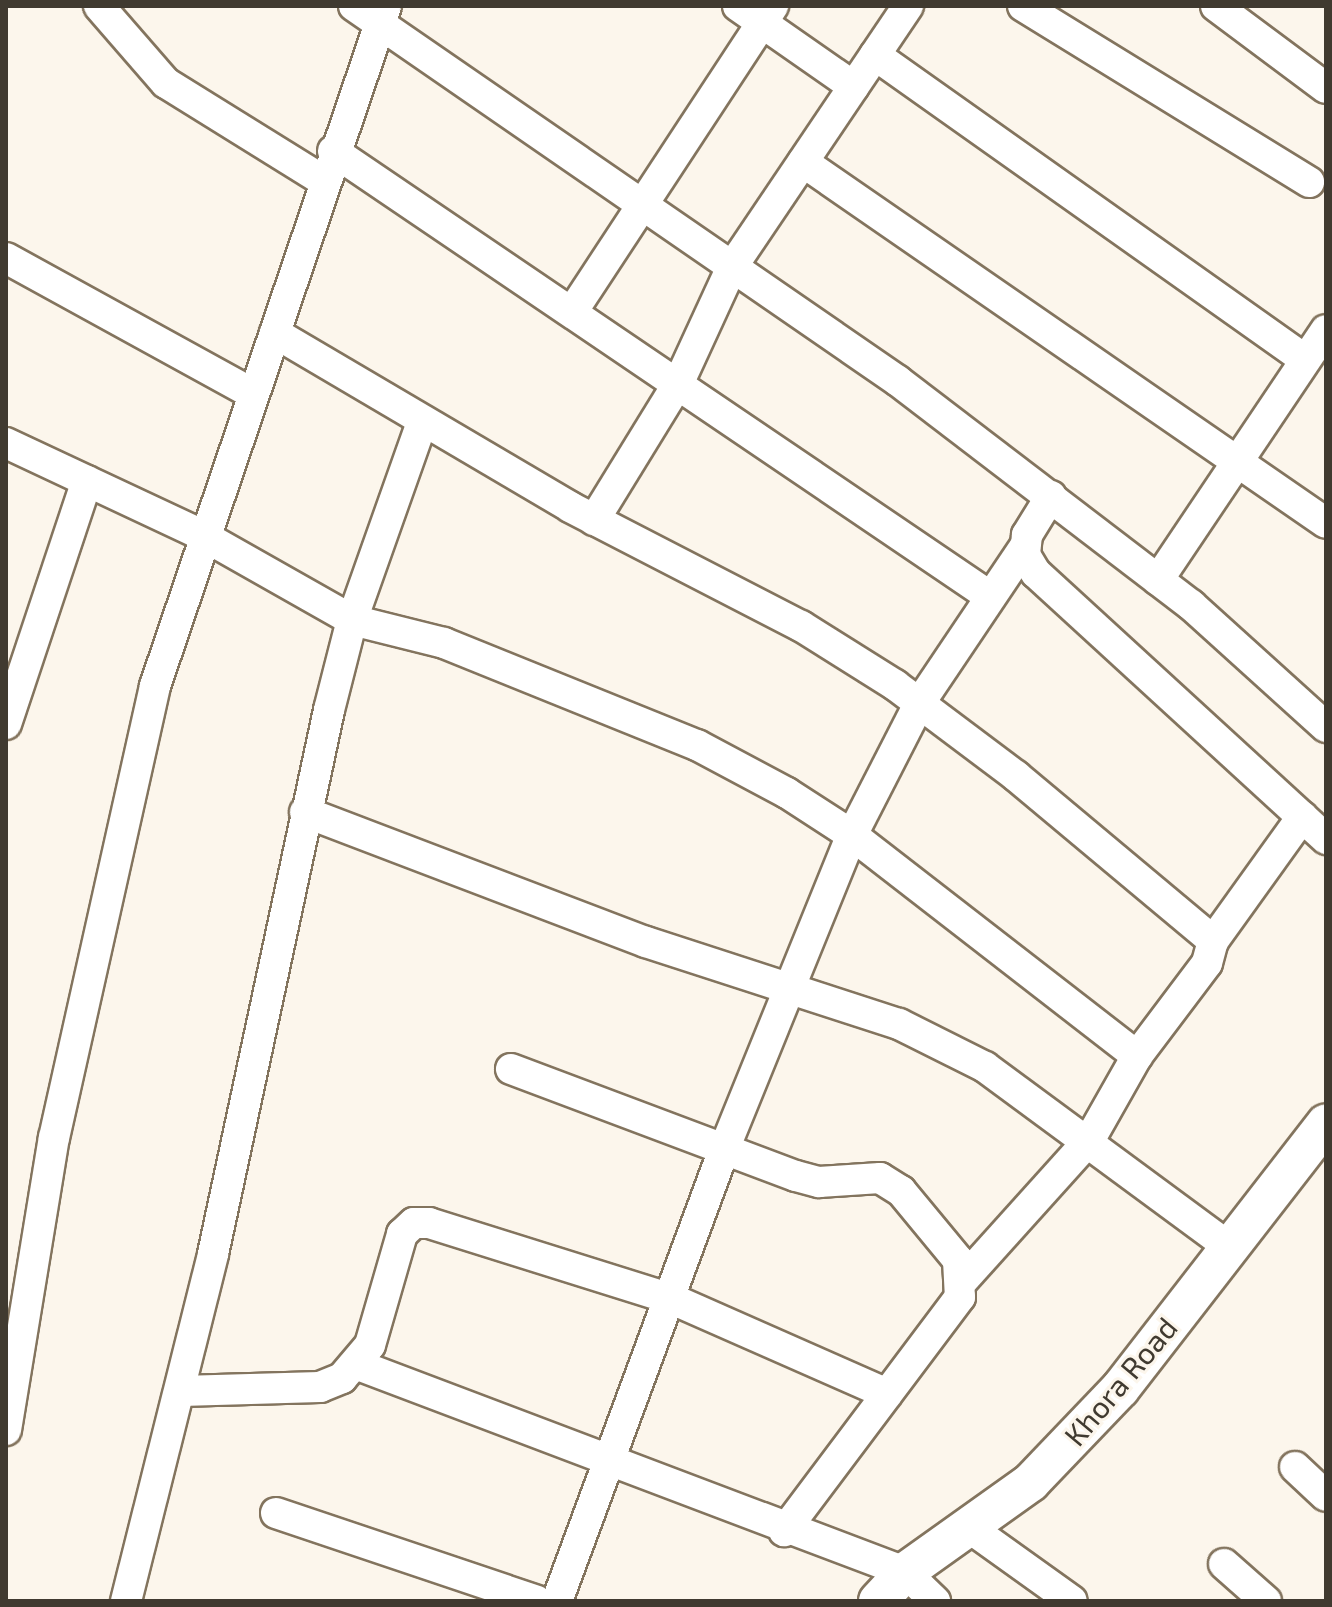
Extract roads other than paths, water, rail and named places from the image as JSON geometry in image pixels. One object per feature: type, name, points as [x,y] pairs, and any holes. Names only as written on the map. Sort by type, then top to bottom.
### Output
[{"type":"street","points":[[99,6],[166,83],[324,181]]},
{"type":"street","points":[[594,520],[679,382],[732,267],[908,6]]},
{"type":"street","points":[[1023,6],[1309,182]]},
{"type":"street","points":[[1216,6],[1326,88]]},
{"type":"street","points":[[6,1430],[54,1138],[109,870],[155,686],[202,535],[275,333],[324,181],[373,11],[1051,496],[1158,580],[1326,727]]},
{"type":"street","points":[[574,309],[643,205],[757,11],[854,87]]},
{"type":"street","points":[[875,55],[1304,359]]},
{"type":"street","points":[[333,151],[574,309],[988,595]]},
{"type":"street","points":[[803,162],[1326,523]]},
{"type":"street","points":[[6,258],[253,394]]},
{"type":"street","points":[[1158,580],[1326,330]]},
{"type":"street","points":[[275,333],[422,422],[594,520],[801,626],[919,704],[1016,776],[1213,941]]},
{"type":"street","points":[[126,1601],[181,1391],[305,812],[352,620],[422,422]]},
{"type":"street","points":[[6,443],[202,535],[352,620],[444,643],[697,745],[852,835],[1137,1056]]},
{"type":"street","points":[[6,724],[87,481]]},
{"type":"street","points":[[557,1601],[672,1299],[725,1147],[852,835],[919,704],[988,595],[1025,546],[1051,496]]},
{"type":"street","points":[[1025,546],[1036,573],[1326,839]]},
{"type":"street","points":[[305,812],[616,931],[899,1024],[961,1054],[1090,1139],[1229,1247]]},
{"type":"street","points":[[784,1531],[960,1297],[964,1279],[1090,1139],[1137,1056],[1207,963],[1213,941],[1302,817]]},
{"type":"street","points":[[511,1069],[819,1182],[880,1178],[901,1191],[958,1260],[964,1279]]},
{"type":"street","name":"Khora Road","points":[[878,1601],[905,1572],[1031,1482],[1120,1389],[1326,1123]]},
{"type":"street","points":[[181,1391],[320,1387],[358,1365],[370,1345],[402,1234],[414,1223],[672,1299],[887,1394]]},
{"type":"street","points":[[358,1365],[784,1531],[905,1572],[935,1601]]},
{"type":"street","points":[[1295,1467],[1326,1496]]},
{"type":"street","points":[[276,1513],[537,1601]]},
{"type":"street","points":[[970,1528],[1072,1601]]},
{"type":"street","points":[[1224,1564],[1266,1601]]}]
